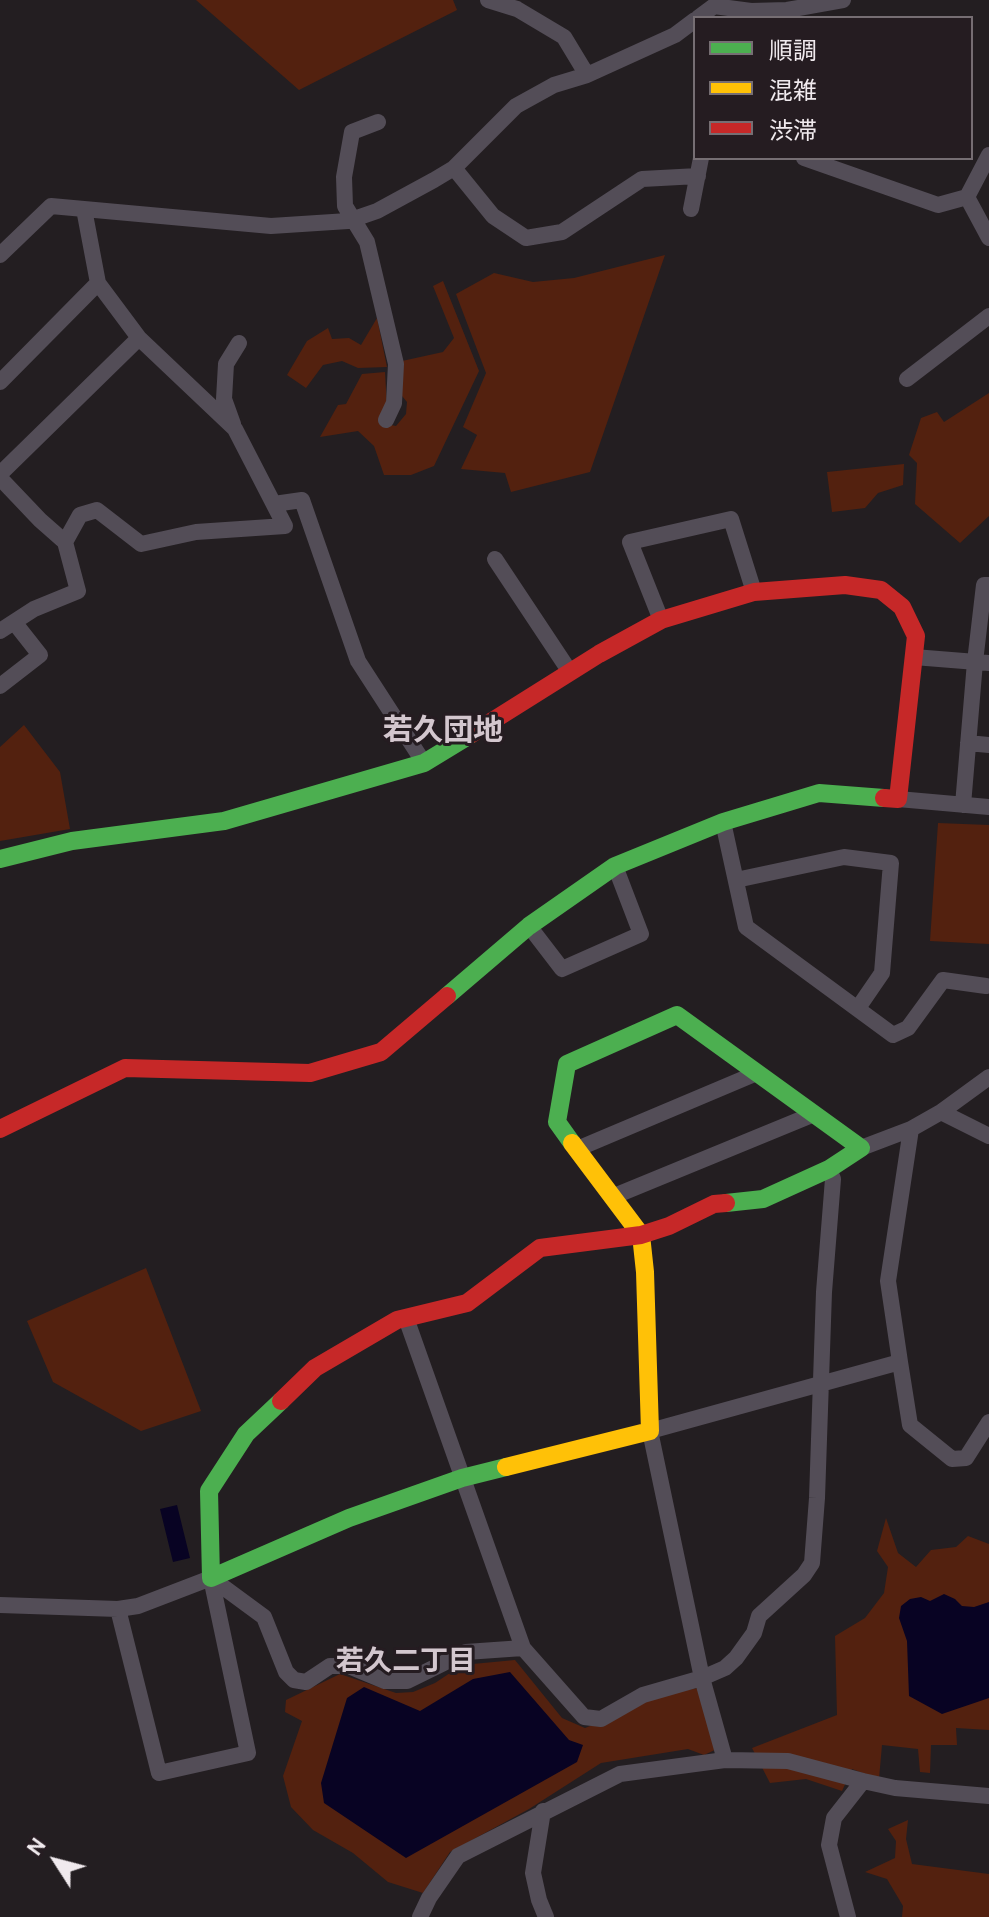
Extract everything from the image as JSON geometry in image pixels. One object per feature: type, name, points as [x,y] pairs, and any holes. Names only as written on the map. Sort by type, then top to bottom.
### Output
[{"type":"street","points":[[488,0],[517,9],[564,37],[587,75]]},
{"type":"street","points":[[517,9],[533,0]]},
{"type":"street","points":[[700,16],[714,6],[751,11],[787,10],[843,0]]},
{"type":"street","points":[[0,255],[51,206],[271,226],[354,219],[377,211],[454,168],[516,106],[554,85],[587,75],[675,35],[693,21]]},
{"type":"street","points":[[378,122],[352,132],[344,177],[345,206],[367,242],[396,364],[394,403],[386,420]]},
{"type":"street","points":[[810,160],[938,205],[967,197],[989,155]]},
{"type":"street","points":[[691,209],[701,160]]},
{"type":"street","points":[[454,168],[493,216],[526,238],[562,232],[642,179],[698,176]]},
{"type":"street","points":[[967,197],[989,238]]},
{"type":"street","points":[[84,209],[98,283],[139,338],[235,429]]},
{"type":"street","points":[[0,382],[98,283]]},
{"type":"street","points":[[907,379],[989,316]]},
{"type":"street","points":[[0,686],[40,655],[7,626],[34,609],[78,591],[65,542],[0,476],[139,338]]},
{"type":"street","points":[[65,542],[80,515],[97,510],[141,544],[196,532],[285,526],[235,429],[224,399],[226,364],[239,343]]},
{"type":"street","points":[[274,504],[302,500],[358,661],[424,763]]},
{"type":"street","points":[[661,620],[630,542],[731,519],[754,592]]},
{"type":"street","points":[[495,559],[570,672]]},
{"type":"street","points":[[0,859],[72,841],[224,821],[424,763],[570,672],[661,620],[754,592],[845,585],[881,590],[902,607],[916,636],[898,799]]},
{"type":"street","points":[[963,805],[968,743],[982,663],[984,585],[989,585]]},
{"type":"street","points":[[914,657],[982,663]]},
{"type":"street","points":[[968,743],[989,745]]},
{"type":"street","points":[[0,1129],[125,1068],[310,1073],[381,1052],[529,926],[615,866],[723,822],[819,793],[989,807]]},
{"type":"street","points":[[723,822],[746,927],[893,1035],[908,1028],[943,980],[986,986]]},
{"type":"street","points":[[736,880],[844,857],[891,863],[882,973],[858,1008]]},
{"type":"street","points":[[529,926],[562,969],[641,934],[615,866]]},
{"type":"street","points":[[725,1760],[702,1678],[650,1431],[641,1235],[557,1122],[567,1064],[677,1015],[861,1148]]},
{"type":"street","points":[[577,1149],[757,1073]]},
{"type":"street","points":[[118,1609],[159,1773],[248,1753],[211,1578],[209,1491],[246,1434],[315,1368],[397,1320],[467,1303],[540,1248],[641,1235],[669,1226],[714,1204],[763,1199],[829,1169],[861,1148],[911,1129],[941,1112],[989,1077]]},
{"type":"street","points":[[941,1112],[989,1136]]},
{"type":"street","points":[[612,1197],[814,1114]]},
{"type":"street","points":[[911,1129],[888,1281],[910,1425],[952,1459],[966,1458],[989,1422]]},
{"type":"street","points":[[406,1318],[523,1648],[584,1717],[601,1719],[643,1695],[725,1668],[754,1633],[759,1616],[804,1575],[812,1563],[833,1179],[829,1169]]},
{"type":"street","points":[[0,1605],[118,1609],[138,1606],[349,1518],[462,1478],[650,1431],[900,1362]]},
{"type":"street","points":[[211,1578],[264,1617],[286,1672],[294,1680],[306,1682],[330,1666],[349,1666],[385,1681],[407,1681],[466,1652],[523,1648]]},
{"type":"street","points":[[420,1917],[429,1898],[458,1856],[620,1774],[725,1760],[788,1761],[895,1788],[989,1796]]},
{"type":"street","points":[[848,1917],[829,1845],[834,1818],[863,1781]]},
{"type":"street","points":[[543,1811],[533,1873],[546,1917]]},
{"type":"shaded area","points":[[196,0],[453,0],[457,10],[299,90]]},
{"type":"shaded area","points":[[665,255],[590,472],[511,492],[505,473],[461,469],[477,435],[463,427],[486,373],[456,294],[494,273],[533,282],[574,278]]},
{"type":"shaded area","points":[[443,281],[479,371],[434,466],[411,475],[384,475],[374,446],[358,431],[320,437],[338,405],[346,404],[362,374],[385,372],[387,407],[381,423],[396,426],[406,414],[407,402],[402,396],[402,361],[443,352],[454,338],[433,286]]},
{"type":"shaded area","points":[[377,318],[387,367],[358,368],[342,361],[323,365],[306,388],[287,375],[307,341],[328,328],[332,339],[349,338],[361,345]]},
{"type":"shaded area","points":[[989,393],[989,516],[960,543],[915,504],[917,463],[909,455],[921,418],[937,412],[944,422]]},
{"type":"shaded area","points":[[904,464],[903,485],[878,493],[865,508],[832,512],[827,472]]},
{"type":"shaded area","points":[[24,725],[60,772],[70,829],[0,841],[0,747]]},
{"type":"shaded area","points":[[938,823],[989,825],[989,944],[930,941]]},
{"type":"shaded area","points":[[146,1268],[201,1411],[141,1431],[53,1382],[27,1321]]},
{"type":"shaded area","points":[[177,1505],[190,1558],[173,1562],[160,1509]]},
{"type":"shaded area","points":[[886,1518],[898,1553],[916,1567],[931,1550],[956,1547],[968,1536],[989,1544],[989,1730],[956,1728],[957,1745],[931,1745],[930,1773],[920,1772],[918,1749],[882,1745],[879,1779],[852,1769],[842,1791],[806,1779],[770,1783],[752,1748],[837,1715],[835,1636],[865,1618],[884,1593],[888,1567],[877,1551]]},
{"type":"shaded area","points":[[944,1594],[962,1606],[974,1607],[989,1602],[989,1698],[942,1714],[909,1696],[907,1641],[899,1618],[901,1606],[910,1599],[921,1597],[930,1601]]},
{"type":"shaded area","points":[[515,1660],[562,1718],[585,1728],[616,1716],[643,1698],[698,1688],[717,1749],[704,1755],[688,1749],[601,1763],[529,1809],[450,1852],[423,1893],[388,1882],[353,1853],[313,1830],[291,1807],[283,1776],[302,1721],[285,1712],[286,1700],[340,1674],[396,1693],[413,1692],[435,1683],[462,1665]]},
{"type":"shaded area","points":[[510,1672],[569,1740],[583,1745],[577,1762],[406,1858],[324,1803],[321,1783],[347,1698],[364,1687],[420,1711],[473,1679]]},
{"type":"shaded area","points":[[908,1820],[906,1839],[912,1864],[989,1874],[989,1917],[902,1917],[903,1906],[887,1879],[865,1872],[895,1858],[896,1841],[888,1829]]},
{"type":"traffic: fast","points":[[0,859],[72,841],[224,821],[424,763],[470,735]]},
{"type":"traffic: fast","points":[[447,996],[529,926],[615,866],[723,822],[819,793],[884,798]]},
{"type":"traffic: fast","points":[[572,1143],[557,1122],[567,1064],[677,1015],[861,1148],[829,1169],[763,1199],[726,1203]]},
{"type":"traffic: fast","points":[[281,1401],[246,1434],[209,1491],[211,1578],[349,1518],[462,1478],[506,1467]]},
{"type":"traffic: slow","points":[[572,1143],[641,1235]]},
{"type":"traffic: slow","points":[[506,1467],[650,1431],[641,1235]]},
{"type":"traffic: jam","points":[[470,735],[599,654],[661,620],[754,592],[845,585],[881,590],[902,607],[916,636],[898,799],[884,798]]},
{"type":"traffic: jam","points":[[0,1129],[125,1068],[310,1073],[381,1052],[447,996]]},
{"type":"traffic: jam","points":[[281,1401],[315,1368],[397,1320],[467,1303],[540,1248],[641,1235],[669,1226],[714,1204],[726,1203]]},
{"type":"district","name":"若久団地","points":[[443,731]]},
{"type":"district","name":"若久二丁目","points":[[406,1662]]}]
